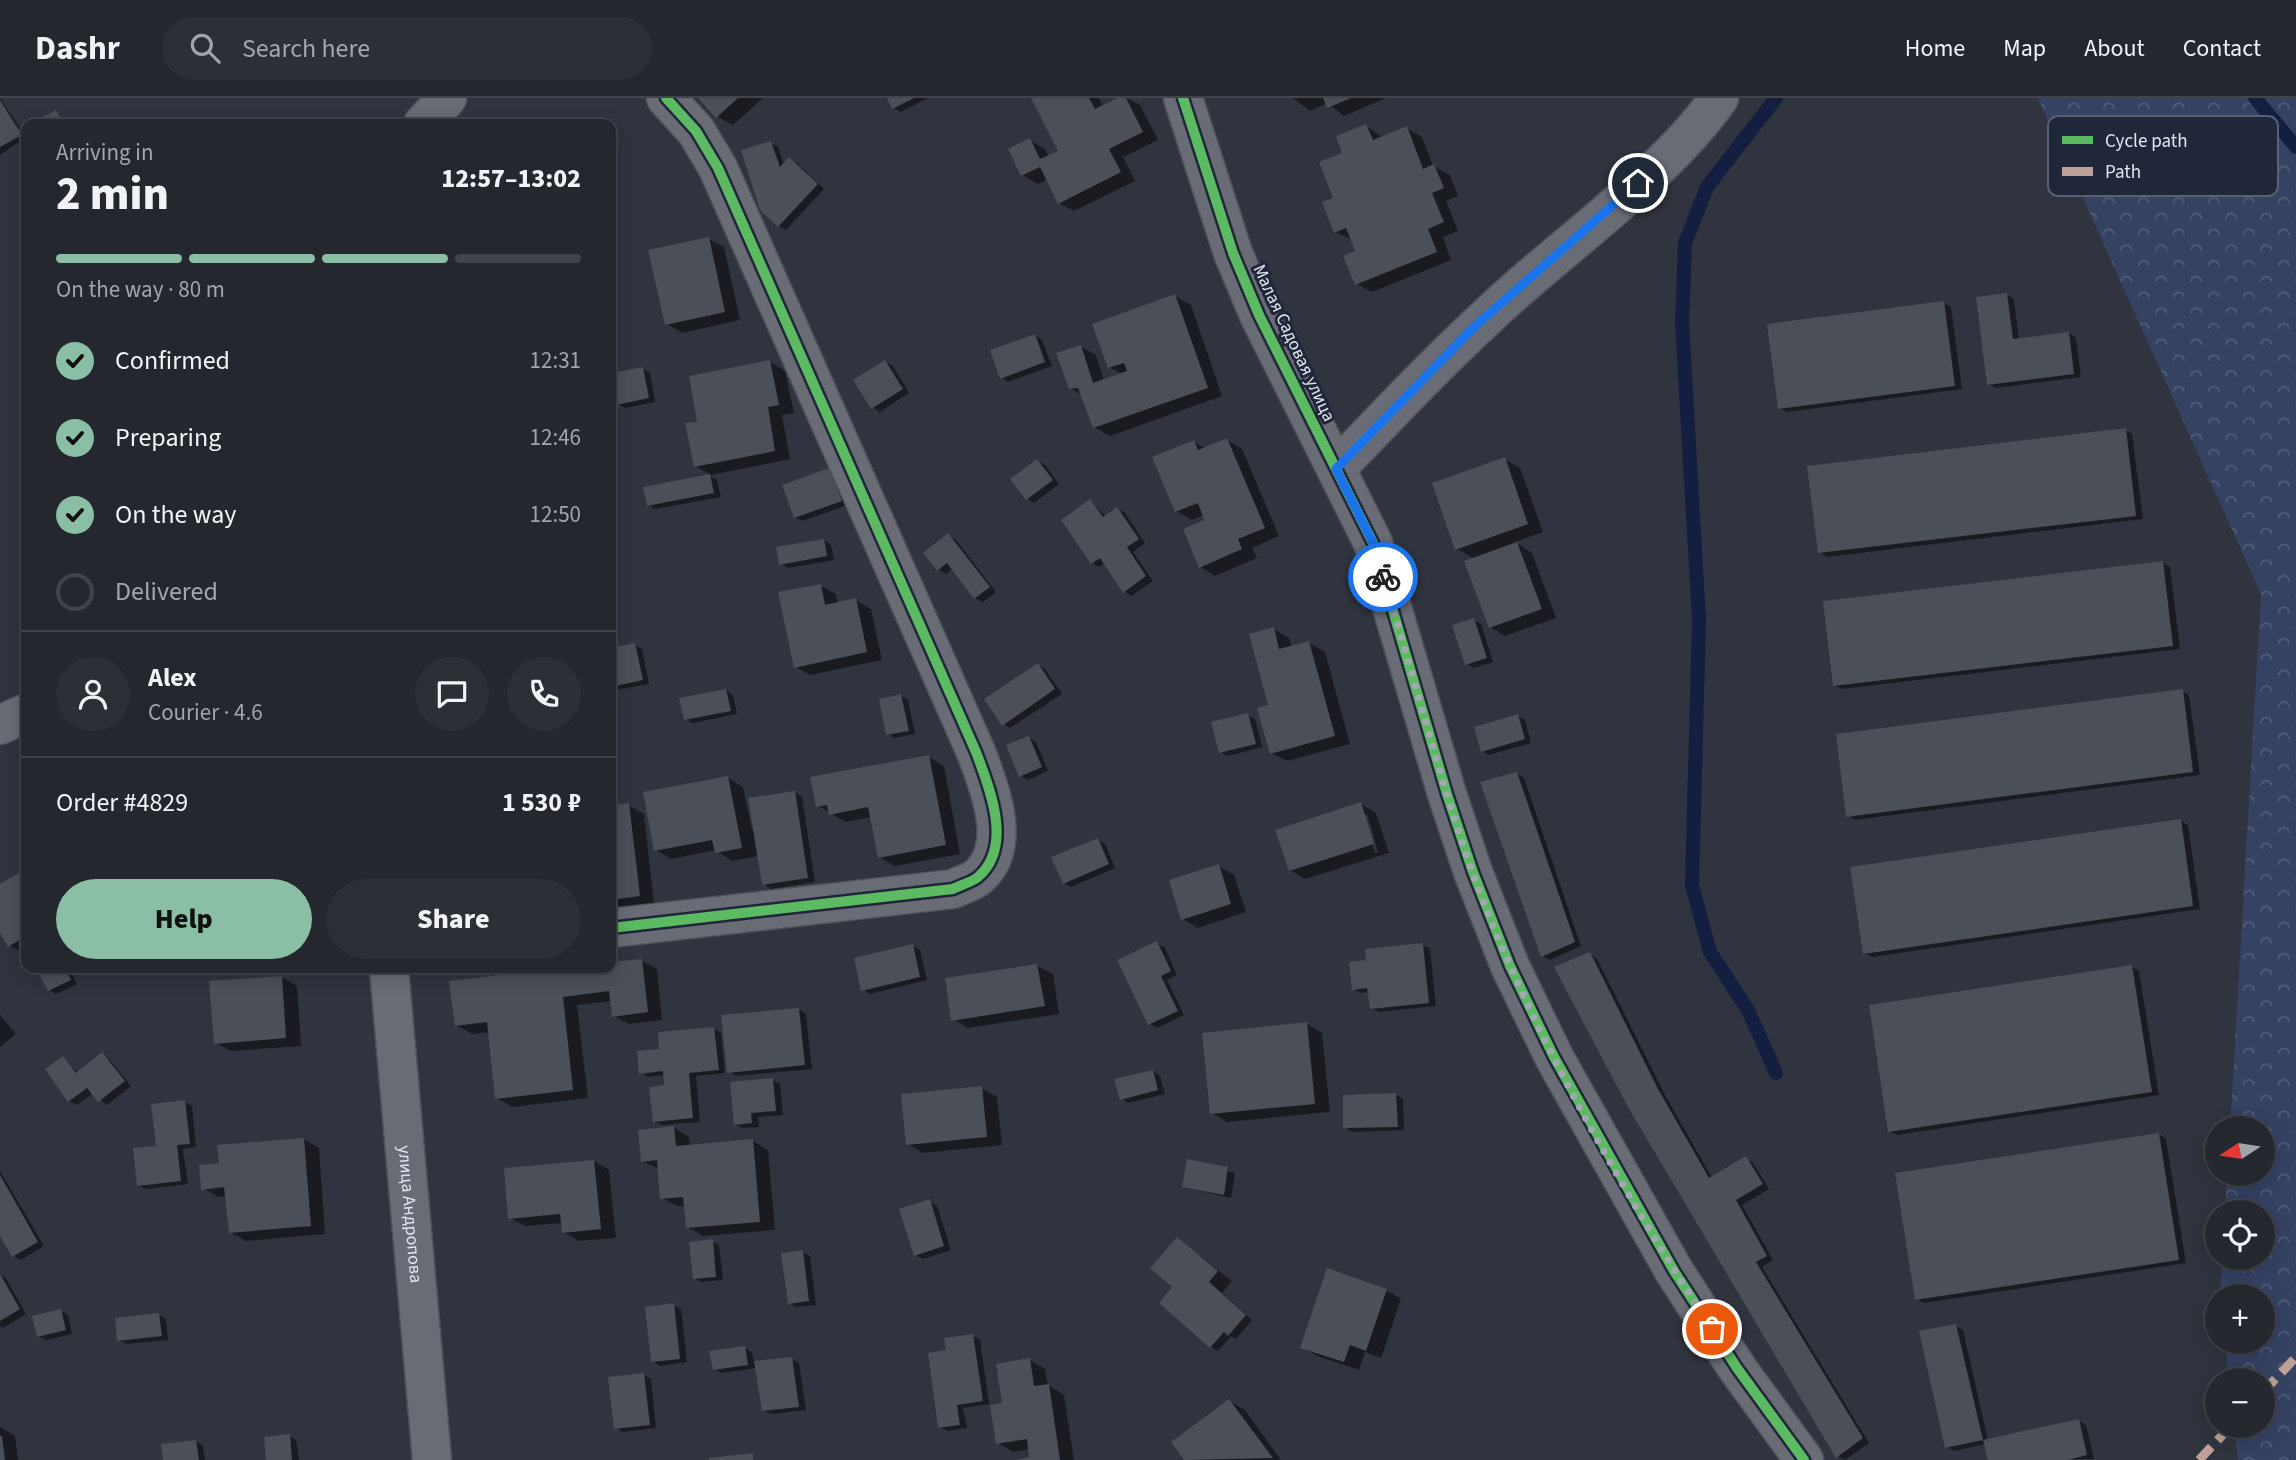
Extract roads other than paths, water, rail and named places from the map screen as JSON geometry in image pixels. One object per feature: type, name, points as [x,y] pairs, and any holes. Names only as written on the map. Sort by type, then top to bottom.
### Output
[{"type":"street","points":[[428,119],[447,98]]},
{"type":"street","points":[[616,927],[915,896],[953,889],[978,877],[993,852],[996,822],[989,788],[976,752],[718,168],[696,131],[666,98]]},
{"type":"street","name":"Малая Садовая улица","points":[[1183,98],[1233,253],[1288,376],[1373,543],[1447,794],[1473,872],[1510,966],[1554,1057],[1674,1271],[1737,1368],[1804,1460]]},
{"type":"street","points":[[1336,469],[1473,328],[1659,164],[1707,115],[1719,98]]},
{"type":"street","points":[[0,725],[21,715]]},
{"type":"street","name":"улица Андропова","points":[[389,973],[432,1460]]},
{"type":"waterway","points":[[1776,98],[1707,187],[1685,243],[1682,322],[1699,620],[1692,885],[1710,952],[1748,1010],[1776,1073]]},
{"type":"waterway","points":[[2255,98],[2270,116]]},
{"type":"waterway","points":[[2278,125],[2296,147]]}]
